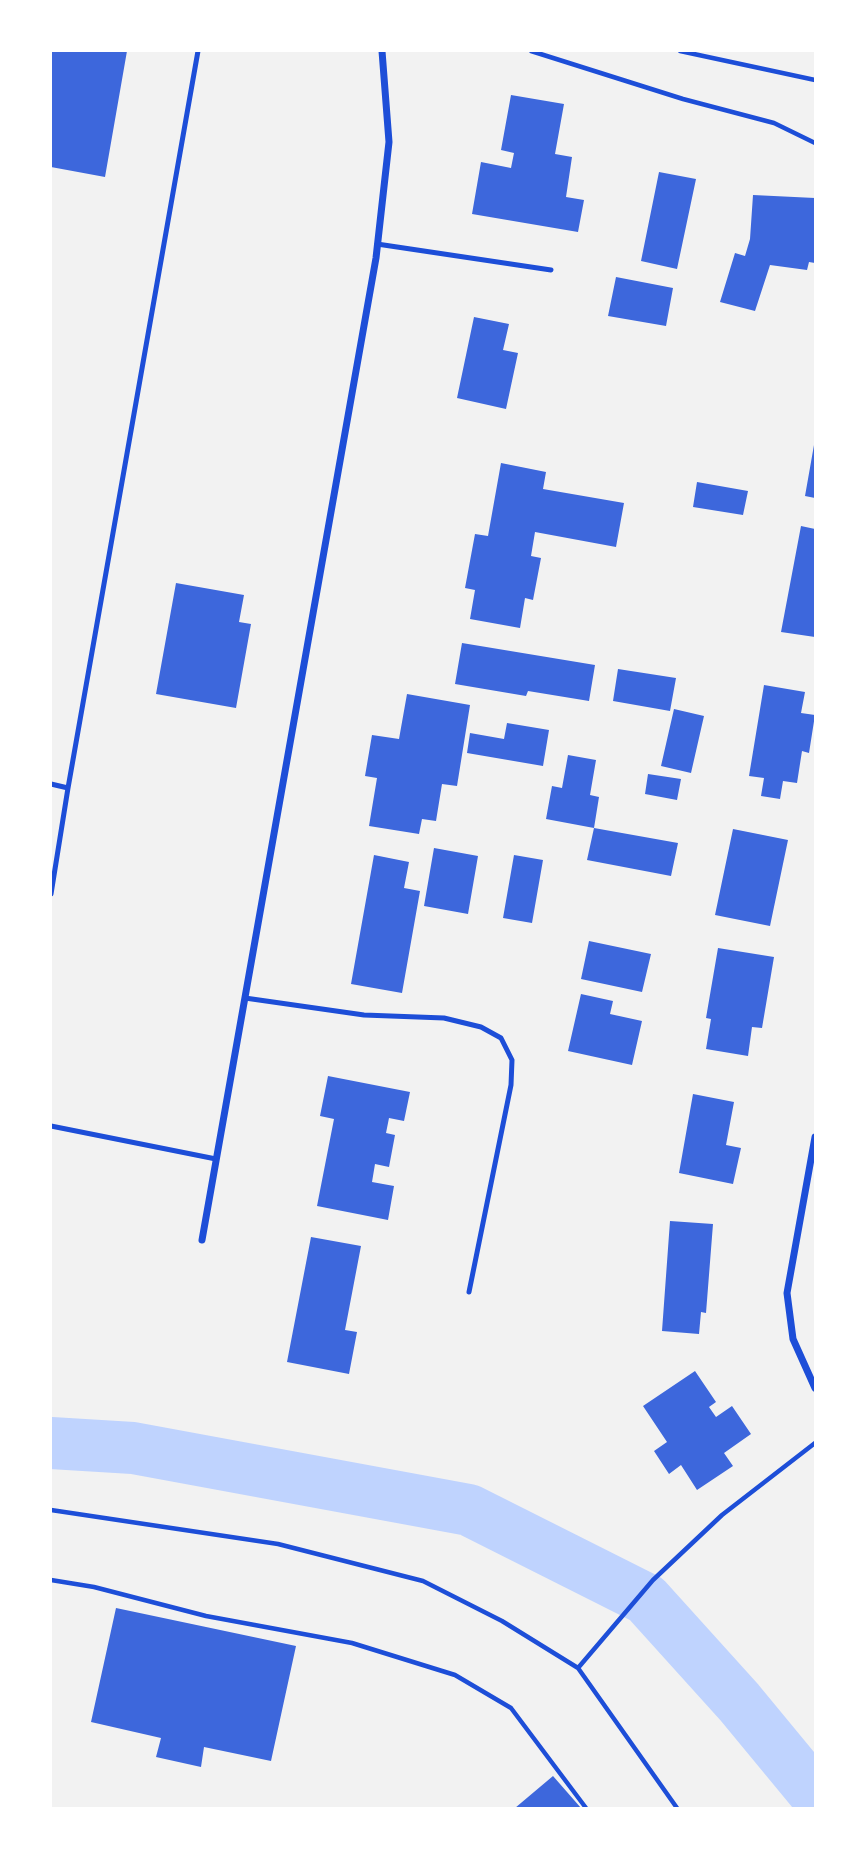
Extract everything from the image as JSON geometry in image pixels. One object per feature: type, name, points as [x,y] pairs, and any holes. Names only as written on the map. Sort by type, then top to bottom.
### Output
[{"type":"street","points":[[202,1240],[377,244],[389,142],[382,51]]},
{"type":"street","points":[[815,1137],[787,1293],[791,1326],[804,1370],[815,1388]]},
{"type":"lane","points":[[51,894],[198,51]]},
{"type":"lane","points":[[377,244],[551,270]]},
{"type":"lane","points":[[51,785],[68,788]]},
{"type":"lane","points":[[245,998],[364,1015],[444,1018],[481,1027],[501,1038],[512,1060],[510,1085],[469,1292]]},
{"type":"lane","points":[[51,1126],[216,1159]]},
{"type":"path","points":[[531,51],[682,99],[775,124],[815,144]]},
{"type":"path","points":[[680,51],[815,80]]},
{"type":"path","points":[[578,1668],[653,1580],[722,1515],[815,1443]]},
{"type":"path","points":[[51,1510],[278,1544],[423,1581],[502,1621],[578,1668],[677,1808]]},
{"type":"path","points":[[51,1580],[94,1587],[206,1616],[352,1643],[445,1671],[511,1708],[586,1808]]},
{"type":"building","points":[[51,51],[127,51],[105,177],[51,167]]},
{"type":"building","points":[[511,95],[564,104],[555,154],[572,157],[566,197],[584,200],[578,232],[472,214],[481,162],[511,168],[514,153],[501,150]]},
{"type":"building","points":[[659,172],[696,179],[677,269],[641,261]]},
{"type":"building","points":[[753,195],[815,198],[815,263],[809,262],[807,270],[770,265],[755,311],[720,302],[735,253],[745,256],[750,239]]},
{"type":"building","points":[[616,277],[673,288],[666,326],[608,316]]},
{"type":"building","points":[[474,317],[509,324],[503,350],[518,353],[506,409],[457,398]]},
{"type":"building","points":[[815,445],[815,498],[805,496]]},
{"type":"building","points":[[501,463],[546,472],[543,489],[624,503],[616,547],[535,532],[531,556],[541,558],[533,600],[525,598],[520,628],[470,619],[475,590],[465,588],[475,534],[488,536]]},
{"type":"building","points":[[697,482],[748,491],[743,515],[693,507]]},
{"type":"building","points":[[801,526],[815,529],[815,637],[781,632]]},
{"type":"building","points":[[176,583],[244,595],[239,622],[251,624],[236,708],[156,694]]},
{"type":"building","points":[[462,643],[595,665],[589,701],[528,691],[526,696],[455,684]]},
{"type":"building","points":[[618,669],[676,678],[670,711],[613,701]]},
{"type":"building","points":[[764,685],[805,692],[801,713],[815,715],[809,753],[802,751],[797,783],[783,781],[780,799],[761,796],[764,778],[749,776]]},
{"type":"building","points":[[407,694],[470,705],[457,786],[442,784],[436,821],[422,819],[419,834],[369,826],[377,778],[365,776],[372,735],[399,739]]},
{"type":"building","points":[[674,709],[704,716],[691,773],[661,766]]},
{"type":"building","points":[[507,723],[549,730],[543,766],[467,753],[470,733],[504,739]]},
{"type":"building","points":[[568,755],[596,760],[590,795],[599,797],[594,828],[546,819],[552,786],[562,788]]},
{"type":"building","points":[[648,774],[681,779],[677,800],[645,794]]},
{"type":"building","points":[[594,828],[678,843],[671,876],[587,860]]},
{"type":"building","points":[[733,829],[788,840],[770,926],[715,915]]},
{"type":"building","points":[[434,848],[478,856],[468,914],[424,906]]},
{"type":"building","points":[[374,855],[409,862],[404,888],[420,891],[402,993],[351,984]]},
{"type":"building","points":[[514,855],[543,860],[532,923],[503,918]]},
{"type":"building","points":[[589,941],[651,954],[642,992],[581,979]]},
{"type":"building","points":[[718,948],[774,957],[762,1028],[752,1027],[748,1056],[706,1049],[711,1019],[706,1018]]},
{"type":"building","points":[[581,994],[613,1001],[610,1014],[642,1021],[632,1065],[568,1051]]},
{"type":"building","points":[[328,1076],[410,1092],[404,1121],[389,1118],[386,1133],[395,1135],[389,1167],[375,1164],[372,1182],[394,1186],[388,1220],[317,1206],[334,1119],[320,1116]]},
{"type":"building","points":[[693,1094],[734,1102],[726,1145],[741,1148],[733,1184],[679,1173]]},
{"type":"building","points":[[670,1221],[713,1224],[706,1313],[701,1312],[699,1334],[662,1331]]},
{"type":"building","points":[[311,1237],[361,1246],[345,1330],[357,1332],[349,1374],[287,1362]]},
{"type":"building","points":[[695,1371],[716,1402],[709,1407],[716,1417],[732,1406],[751,1434],[724,1453],[733,1466],[697,1490],[681,1465],[669,1474],[654,1451],[667,1442],[643,1406]]},
{"type":"building","points":[[116,1608],[296,1646],[271,1761],[204,1747],[201,1767],[156,1757],[161,1738],[91,1722]]},
{"type":"building","points":[[553,1776],[581,1808],[515,1808]]},
{"type":"waterway","points":[[51,1443],[133,1448],[469,1510],[646,1599],[739,1702],[815,1794]]}]
